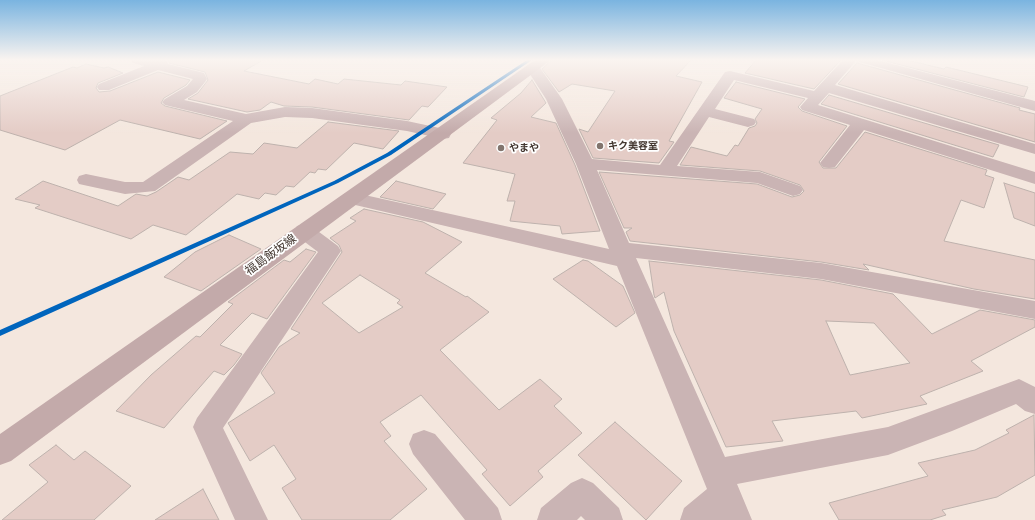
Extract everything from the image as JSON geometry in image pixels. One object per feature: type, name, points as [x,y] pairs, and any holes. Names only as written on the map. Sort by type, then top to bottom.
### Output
[{"type":"main road","name":"福島飯坂線","points":[[0,452],[304,231],[443,134],[510,84]]},
{"type":"street","points":[[104,87],[110,84]]},
{"type":"street","points":[[196,84],[192,89],[170,102],[246,119],[286,112],[312,113],[408,126],[443,134]]},
{"type":"street","points":[[547,84],[584,164],[725,496]]},
{"type":"street","points":[[665,170],[724,84]]},
{"type":"street","points":[[780,84],[822,92],[1035,149]]},
{"type":"street","points":[[829,84],[808,107],[1035,178]]},
{"type":"street","points":[[953,84],[1035,106]]},
{"type":"street","points":[[706,111],[748,122]]},
{"type":"street","points":[[86,180],[125,188],[137,189],[148,187],[246,119]]},
{"type":"street","points":[[828,163],[860,124]]},
{"type":"street","points":[[584,164],[760,178],[793,190]]},
{"type":"street","points":[[351,198],[623,255],[821,271],[1035,310]]},
{"type":"street","points":[[252,520],[207,427],[330,251],[304,231]]},
{"type":"street","points":[[696,520],[725,496],[942,422],[1019,391],[1035,402]]},
{"type":"street","points":[[424,444],[486,520]]},
{"type":"street","points":[[553,520],[582,494],[607,520]]},
{"type":"building","points":[[30,84],[97,84],[96,88],[99,92],[110,91],[127,84],[187,84],[164,98],[161,103],[165,106],[227,121],[200,139],[120,120],[65,150],[0,130],[0,96]]},
{"type":"building","points":[[205,84],[428,84],[447,87],[428,107],[422,106],[409,120],[312,107],[284,106],[271,102],[260,110],[247,112],[188,99],[198,93]]},
{"type":"building","points":[[528,84],[535,84],[546,103],[531,117],[556,123],[575,165],[600,231],[562,234],[560,226],[510,221],[515,201],[507,201],[515,174],[463,163],[497,120],[491,118],[521,93]]},
{"type":"building","points":[[553,84],[572,84],[559,92]]},
{"type":"building","points":[[574,84],[701,84],[669,141],[674,142],[659,163],[593,158],[579,129],[588,132],[615,91]]},
{"type":"building","points":[[734,84],[745,84],[805,99],[798,107],[802,111],[847,126],[819,162],[823,168],[836,168],[865,132],[987,170],[985,175],[994,178],[984,208],[961,200],[944,241],[1035,260],[1035,299],[974,289],[863,264],[869,270],[821,262],[630,241],[626,232],[632,228],[624,228],[599,172],[757,184],[792,197],[800,195],[804,191],[800,185],[760,171],[680,165],[691,147],[727,156],[735,145],[738,146],[749,128],[755,126],[757,123],[755,119],[762,109],[724,98]]},
{"type":"building","points":[[794,84],[818,84],[814,89]]},
{"type":"building","points":[[839,84],[934,84],[1020,108],[1019,110],[1035,114],[1035,142]]},
{"type":"building","points":[[975,84],[1017,84],[1028,87],[1024,97]]},
{"type":"building","points":[[829,95],[999,145],[993,157],[821,104]]},
{"type":"building","points":[[328,122],[399,131],[383,149],[354,143],[326,170],[318,169],[315,173],[310,172],[294,187],[286,186],[276,195],[265,193],[259,199],[237,194],[186,235],[153,225],[131,239],[35,208],[40,205],[15,199],[43,181],[118,206],[136,194],[147,196],[156,192],[178,177],[189,180],[230,152],[253,154],[264,143],[297,148]]},
{"type":"building","points":[[396,181],[446,194],[433,209],[380,197]]},
{"type":"building","points":[[1004,183],[1035,193],[1035,226],[1014,218]]},
{"type":"building","points":[[364,209],[423,222],[462,242],[425,273],[466,297],[467,296],[489,312],[440,350],[499,410],[540,379],[562,399],[554,406],[582,433],[538,471],[543,477],[510,506],[482,474],[487,470],[421,395],[380,422],[391,436],[384,441],[427,489],[390,520],[302,520],[282,488],[296,479],[274,445],[250,461],[228,423],[275,393],[261,373],[279,347],[300,333],[291,329],[342,252],[339,245],[330,238],[356,221],[350,218]],"holes":[[[360,275],[400,300],[397,303],[403,307],[359,333],[322,303]]]},
{"type":"building","points":[[229,235],[261,249],[201,291],[164,277],[195,252]]},
{"type":"building","points":[[306,249],[316,252],[267,319],[252,313],[220,345],[242,354],[234,365],[224,375],[214,371],[164,428],[116,411],[151,375],[196,336],[200,337],[233,304],[228,302],[284,260],[290,262]]},
{"type":"building","points":[[583,260],[588,261],[623,286],[635,313],[616,327],[553,279]]},
{"type":"building","points":[[649,261],[821,280],[893,294],[932,334],[980,310],[1035,320],[1035,327],[971,361],[983,371],[920,396],[927,404],[862,418],[856,411],[772,421],[783,441],[726,447],[674,331],[664,292],[655,298]],"holes":[[[826,321],[874,323],[910,363],[850,375]]]},
{"type":"building","points":[[1034,415],[1035,475],[997,497],[942,510],[946,515],[930,520],[839,520],[829,503],[928,476],[918,463],[975,450],[1009,433],[1006,430]]},
{"type":"building","points":[[615,422],[682,481],[646,520],[578,455]]},
{"type":"building","points":[[56,445],[74,460],[85,451],[131,486],[94,520],[2,520],[48,482],[29,465]]},
{"type":"building","points":[[203,489],[219,520],[155,520]]},
{"type":"transit line","points":[[0,333],[336,182],[389,154],[494,84]]},
{"type":"place","name":"キク美容室","points":[[600,146]]},
{"type":"place","name":"やまや","points":[[501,148]]}]
